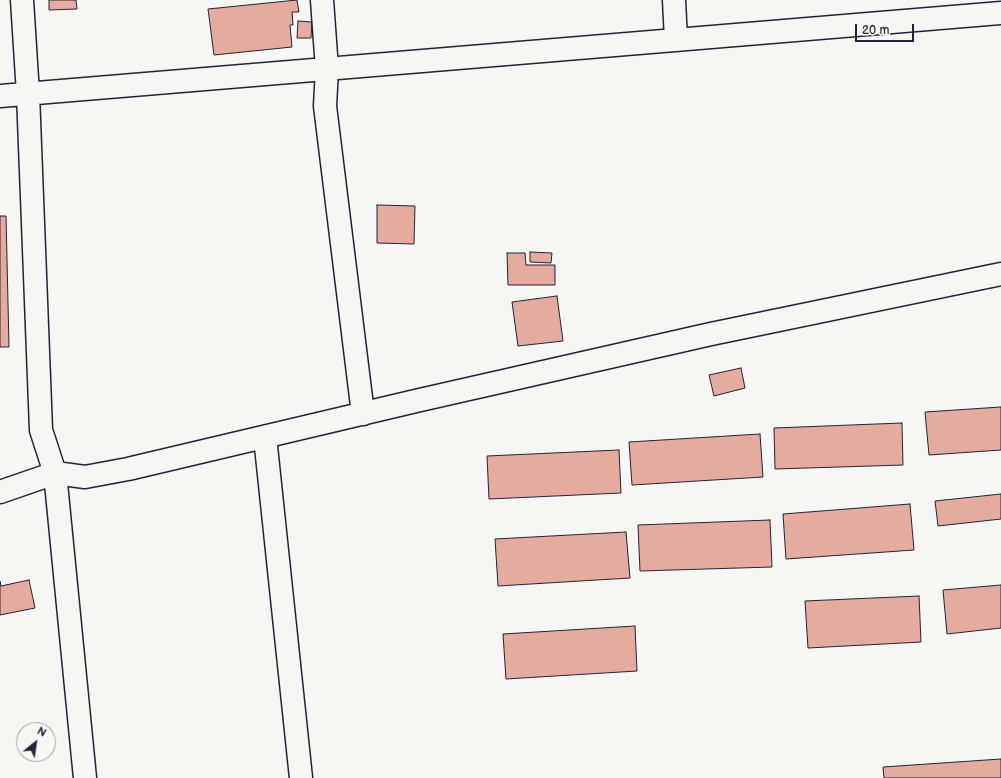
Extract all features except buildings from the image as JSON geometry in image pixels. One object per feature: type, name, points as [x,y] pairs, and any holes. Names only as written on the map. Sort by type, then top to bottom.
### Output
[{"type":"street","points":[[22,0],[28,94],[41,430],[55,473],[85,778]]},
{"type":"street","points":[[322,0],[327,69],[325,106],[363,414]]},
{"type":"street","points":[[674,0],[676,40]]},
{"type":"street","points":[[0,96],[1001,13]]},
{"type":"street","points":[[0,492],[55,473],[85,477],[121,471],[711,334],[1001,274]]},
{"type":"street","points":[[265,437],[301,778]]}]
